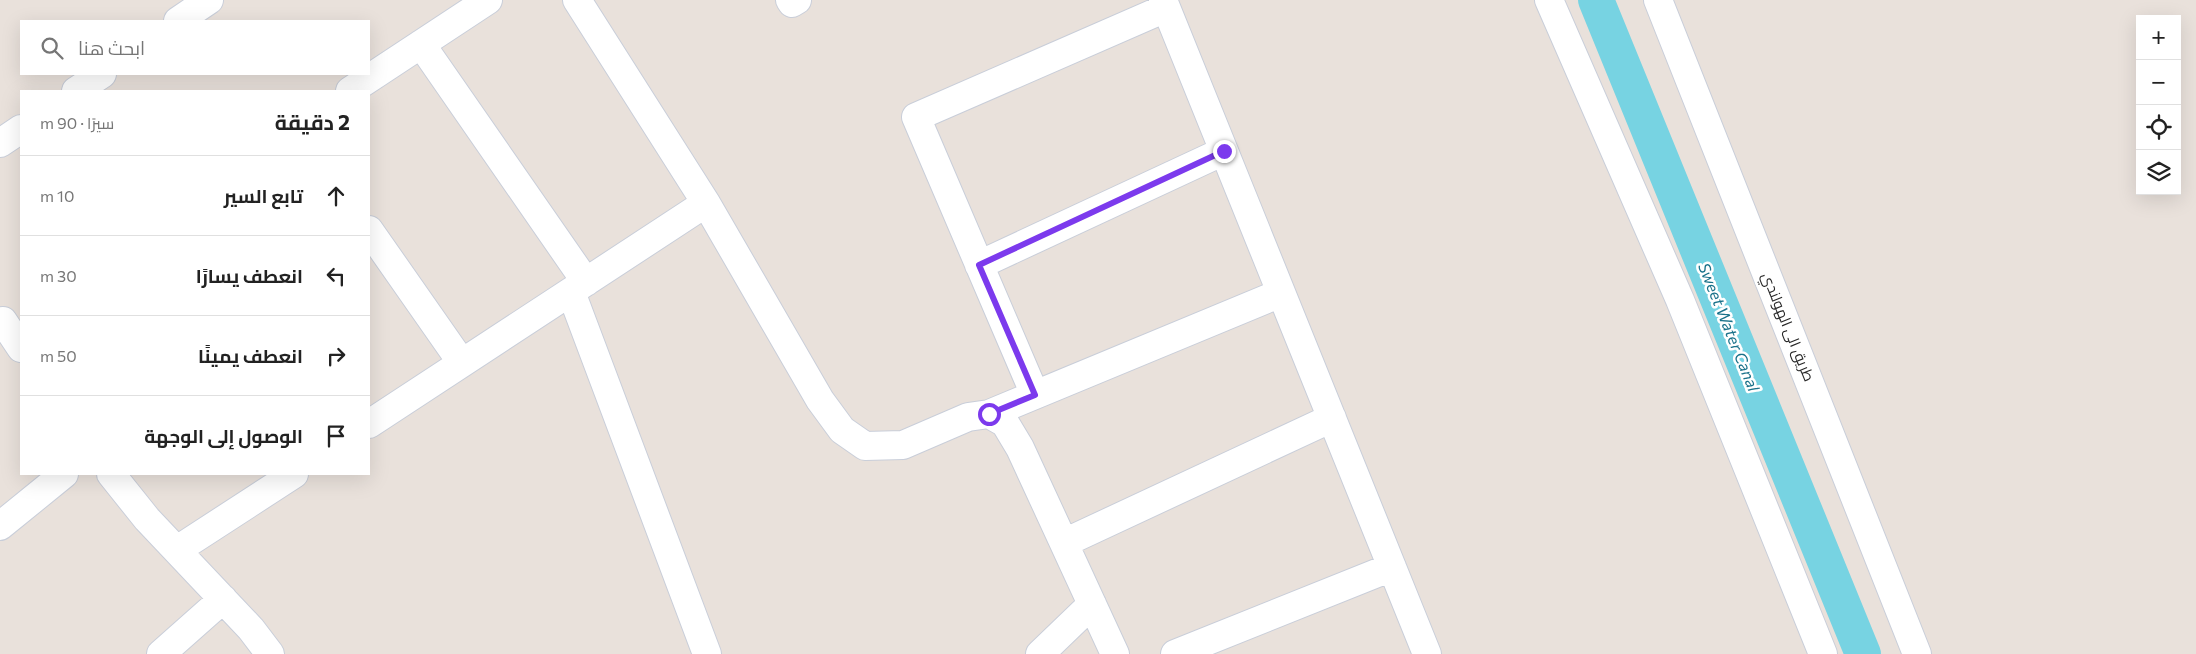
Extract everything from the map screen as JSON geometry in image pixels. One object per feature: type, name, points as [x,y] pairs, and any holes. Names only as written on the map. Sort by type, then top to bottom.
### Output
[{"type":"street","points":[[179,20],[209,0]]},
{"type":"street","points":[[352,90],[488,0]]},
{"type":"street","points":[[577,0],[706,203],[820,400],[842,430],[865,446],[903,445],[968,417],[989,414],[1281,293]]},
{"type":"street","points":[[790,0],[792,3],[797,0]]},
{"type":"street","points":[[1549,0],[1680,300],[1823,654]]},
{"type":"street","name":"طريق الى الهولندي","points":[[1658,0],[1917,654]]},
{"type":"street","points":[[1035,395],[916,117],[1165,4],[1427,654]]},
{"type":"street","points":[[421,44],[578,287],[707,654]]},
{"type":"street","points":[[78,90],[100,75]]},
{"type":"street","points":[[0,143],[20,130]]},
{"type":"street","points":[[979,265],[1224,151]]},
{"type":"street","points":[[370,423],[706,203]]},
{"type":"street","points":[[370,231],[462,363]]},
{"type":"street","points":[[8,318],[20,346]]},
{"type":"street","points":[[989,414],[1005,423],[1020,448],[1114,654]]},
{"type":"street","points":[[1064,543],[1332,418]]},
{"type":"street","points":[[0,526],[63,475]]},
{"type":"street","points":[[112,475],[147,519],[251,629],[270,654]]},
{"type":"street","points":[[177,550],[292,475]]},
{"type":"street","points":[[1175,654],[1392,567]]},
{"type":"street","points":[[161,654],[223,599]]},
{"type":"street","points":[[1040,654],[1092,604]]},
{"type":"waterway","name":"Sweet Water Canal","points":[[1596,0],[1863,654]]},
{"type":"route","points":[[989,414],[1035,395],[979,265],[1224,151]]}]
